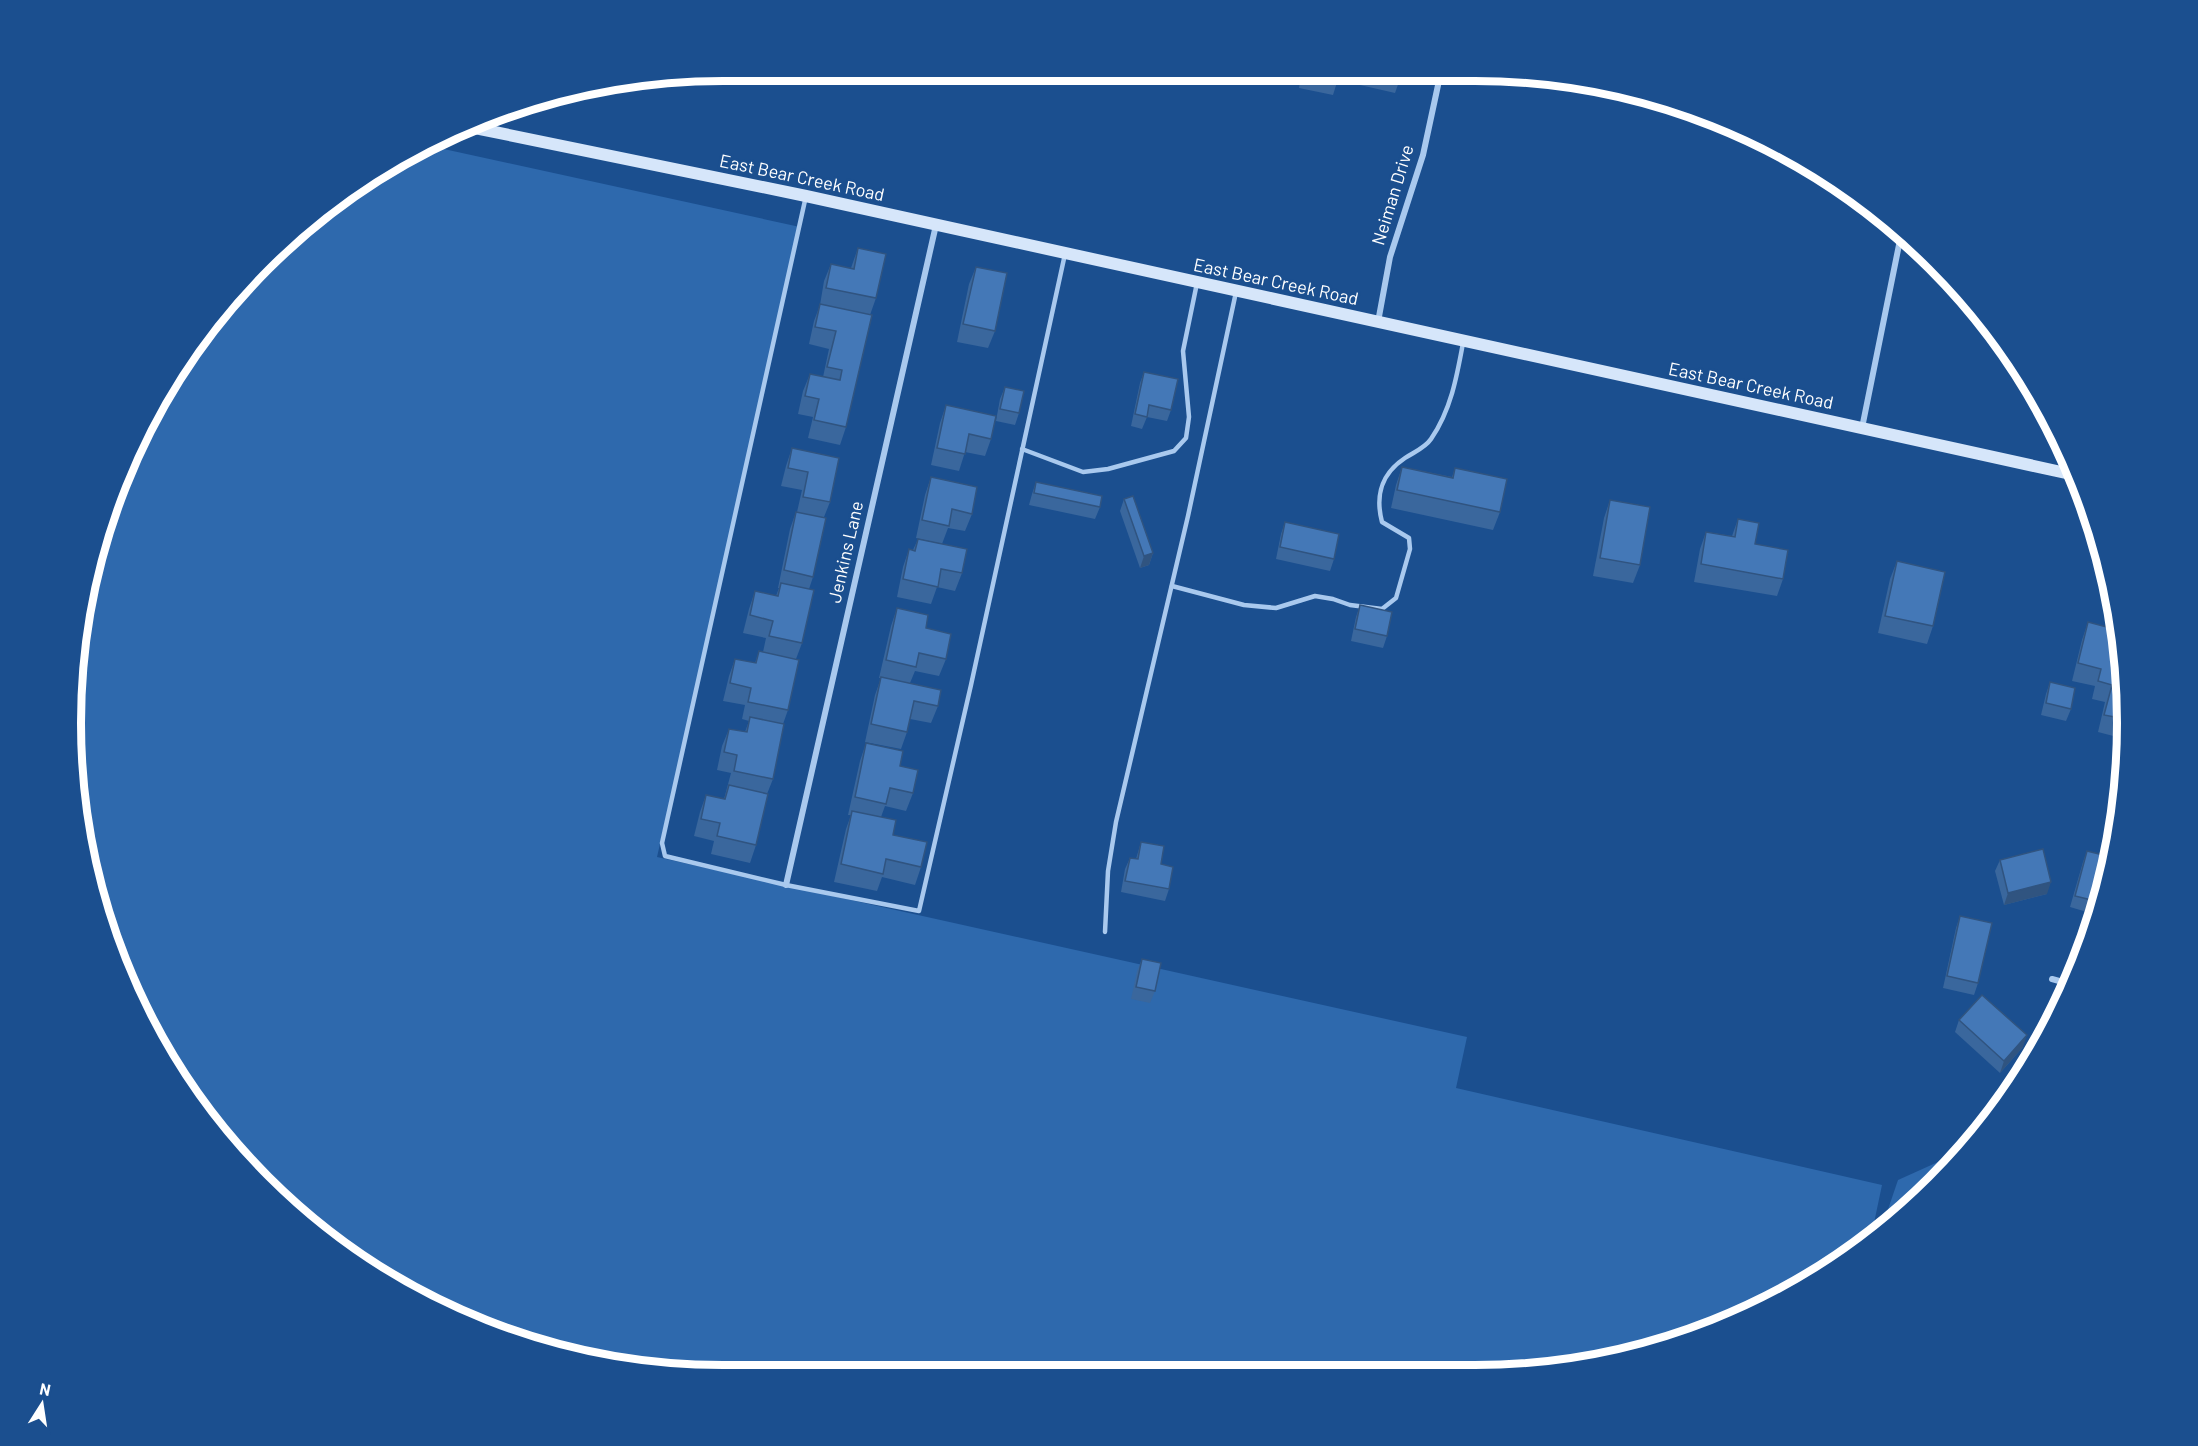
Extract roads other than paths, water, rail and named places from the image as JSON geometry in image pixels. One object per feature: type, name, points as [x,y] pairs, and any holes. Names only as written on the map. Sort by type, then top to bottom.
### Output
[{"type":"main road","name":"East Bear Creek Road","points":[[480,129],[806,196],[2066,473]]},
{"type":"street","name":"Neiman Drive","points":[[1378,322],[1390,257],[1423,155],[1439,81]]},
{"type":"street","name":"Jenkins Lane","points":[[786,885],[936,225]]},
{"type":"street","points":[[1861,428],[1900,242]]},
{"type":"street","points":[[2052,980],[2062,982]]},
{"type":"lane","points":[[806,196],[662,843],[665,856],[786,885],[919,910],[1065,254]]},
{"type":"lane","points":[[1022,449],[1083,472],[1108,469],[1174,451],[1186,438],[1189,417],[1183,351],[1197,283]]},
{"type":"lane","points":[[1105,932],[1108,871],[1116,822],[1172,586],[1236,292]]},
{"type":"lane","points":[[1172,586],[1244,605],[1276,608],[1315,596],[1350,605],[1382,609],[1396,598],[1410,549],[1409,538],[1382,522],[1379,511],[1381,489],[1390,470],[1427,444],[1433,436],[1450,403],[1463,341]]}]
